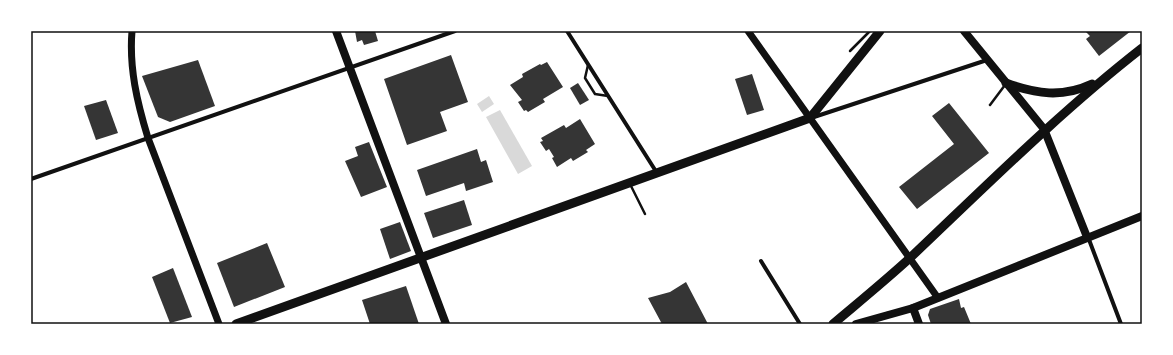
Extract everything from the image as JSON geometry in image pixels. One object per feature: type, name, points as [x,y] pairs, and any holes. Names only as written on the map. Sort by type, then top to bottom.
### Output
[{"type":"main road","points":[[336,31],[351,66],[420,257],[446,324]]},
{"type":"main road","points":[[236,324],[420,257],[630,184],[810,118],[880,31]]},
{"type":"main road","points":[[964,31],[1044,129],[1087,236]]},
{"type":"main road","points":[[833,324],[910,258],[1044,129],[1102,79],[1142,48]]},
{"type":"main road","points":[[1006,83],[1039,93],[1059,94],[1077,90],[1102,79]]},
{"type":"main road","points":[[856,324],[913,308],[1087,236],[1142,216]]},
{"type":"main road","points":[[913,308],[919,324]]},
{"type":"street","points":[[132,31],[131,50],[133,80],[139,109],[148,138],[219,324]]},
{"type":"street","points":[[31,179],[351,66],[455,31]]},
{"type":"street","points":[[567,31],[657,174]]},
{"type":"street","points":[[748,31],[938,298]]},
{"type":"street","points":[[810,118],[987,60]]},
{"type":"street","points":[[1087,236],[1121,324]]},
{"type":"street","points":[[761,261],[800,324]]},
{"type":"lane","points":[[850,51],[870,31]]},
{"type":"lane","points":[[588,64],[585,78],[595,94],[608,96]]},
{"type":"lane","points":[[990,105],[1006,83]]},
{"type":"lane","points":[[630,184],[645,214]]},
{"type":"shaded area","points":[[489,96],[494,104],[482,112],[477,104]]},
{"type":"shaded area","points":[[500,110],[532,166],[518,174],[486,117]]},
{"type":"building","points":[[355,31],[375,31],[378,41],[364,45],[362,40],[357,42]]},
{"type":"building","points":[[1085,31],[1131,31],[1099,56],[1086,39],[1090,36]]},
{"type":"building","points":[[451,55],[468,102],[440,112],[447,131],[407,145],[384,79]]},
{"type":"building","points":[[198,60],[215,106],[170,122],[158,117],[142,76]]},
{"type":"building","points":[[547,62],[563,87],[543,99],[545,102],[528,112],[526,110],[524,111],[518,102],[522,100],[510,85],[523,77],[522,74],[540,64],[541,65]]},
{"type":"building","points":[[752,74],[764,110],[747,115],[735,79]]},
{"type":"building","points":[[578,83],[589,100],[580,105],[570,88]]},
{"type":"building","points":[[106,100],[118,133],[96,140],[84,106]]},
{"type":"building","points":[[949,103],[989,153],[917,209],[899,187],[954,144],[932,116]]},
{"type":"building","points":[[580,119],[595,144],[586,150],[588,152],[573,161],[571,158],[557,167],[552,158],[554,157],[549,149],[546,151],[540,142],[543,141],[541,138],[564,125],[566,128]]},
{"type":"building","points":[[369,142],[387,187],[361,197],[345,161],[358,156],[355,147]]},
{"type":"building","points":[[477,149],[481,162],[486,160],[493,182],[466,191],[464,183],[426,196],[417,170]]},
{"type":"building","points":[[464,200],[472,225],[433,238],[424,213]]},
{"type":"building","points":[[400,222],[411,251],[390,259],[380,229]]},
{"type":"building","points":[[267,243],[285,287],[234,307],[217,263]]},
{"type":"building","points":[[173,268],[192,317],[170,323],[152,277]]},
{"type":"building","points":[[686,282],[708,324],[662,324],[648,298],[670,292]]},
{"type":"building","points":[[406,286],[419,324],[370,324],[362,300]]},
{"type":"building","points":[[959,299],[961,308],[964,307],[971,324],[931,324],[928,315],[930,309]]}]
